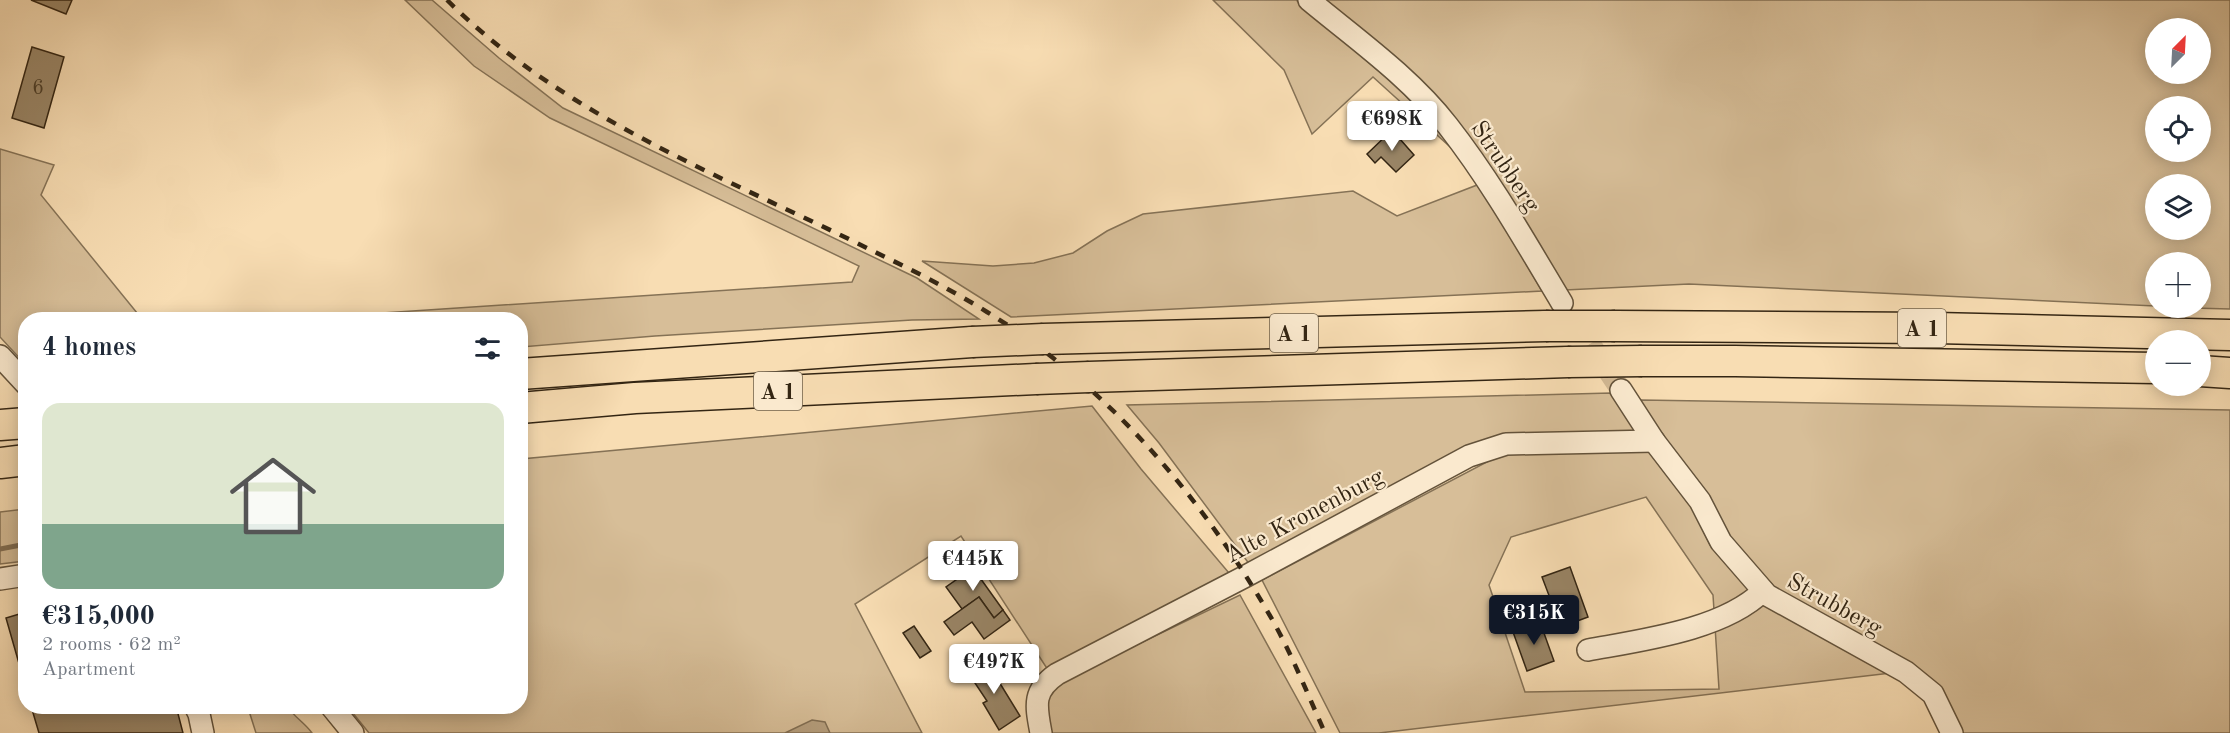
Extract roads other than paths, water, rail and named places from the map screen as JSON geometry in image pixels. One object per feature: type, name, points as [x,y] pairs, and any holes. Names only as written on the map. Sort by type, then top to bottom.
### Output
[{"type":"highway","name":"A 1","points":[[528,373],[972,342],[1554,315],[1615,326],[1936,328],[2230,334]]},
{"type":"highway","name":"A 1","points":[[528,407],[635,398],[1089,376],[1568,362],[1747,361],[2145,368]]},
{"type":"highway","points":[[2211,372],[2230,373]]},
{"type":"highway","points":[[0,425],[18,424]]},
{"type":"highway","points":[[0,463],[18,461]]},
{"type":"street","name":"Strubberg","points":[[1309,0],[1411,86],[1447,124],[1492,188],[1554,315]]},
{"type":"street","points":[[0,356],[18,375]]},
{"type":"street","name":"Strubberg","points":[[1621,390],[1654,441],[1700,501],[1721,542],[1763,591],[1844,639],[1906,672],[1934,694],[1952,733]]},
{"type":"street","name":"Alte Kronenburg","points":[[1041,733],[1036,706],[1039,693],[1045,682],[1057,674],[1469,456],[1506,444],[1654,441]]},
{"type":"street","points":[[0,579],[18,576]]},
{"type":"street","points":[[1588,650],[1682,631],[1730,613],[1763,591]]},
{"type":"street","points":[[199,714],[203,733]]},
{"type":"street","points":[[338,714],[353,733]]},
{"type":"waterway","points":[[0,549],[18,546]]},
{"type":"tunnel","points":[[1573,318],[1621,390]]},
{"type":"railway","points":[[447,0],[494,42],[544,80],[597,113],[707,172],[947,288],[1031,341],[1073,374],[1149,448],[1216,531],[1246,575],[1273,621],[1325,733]]}]
